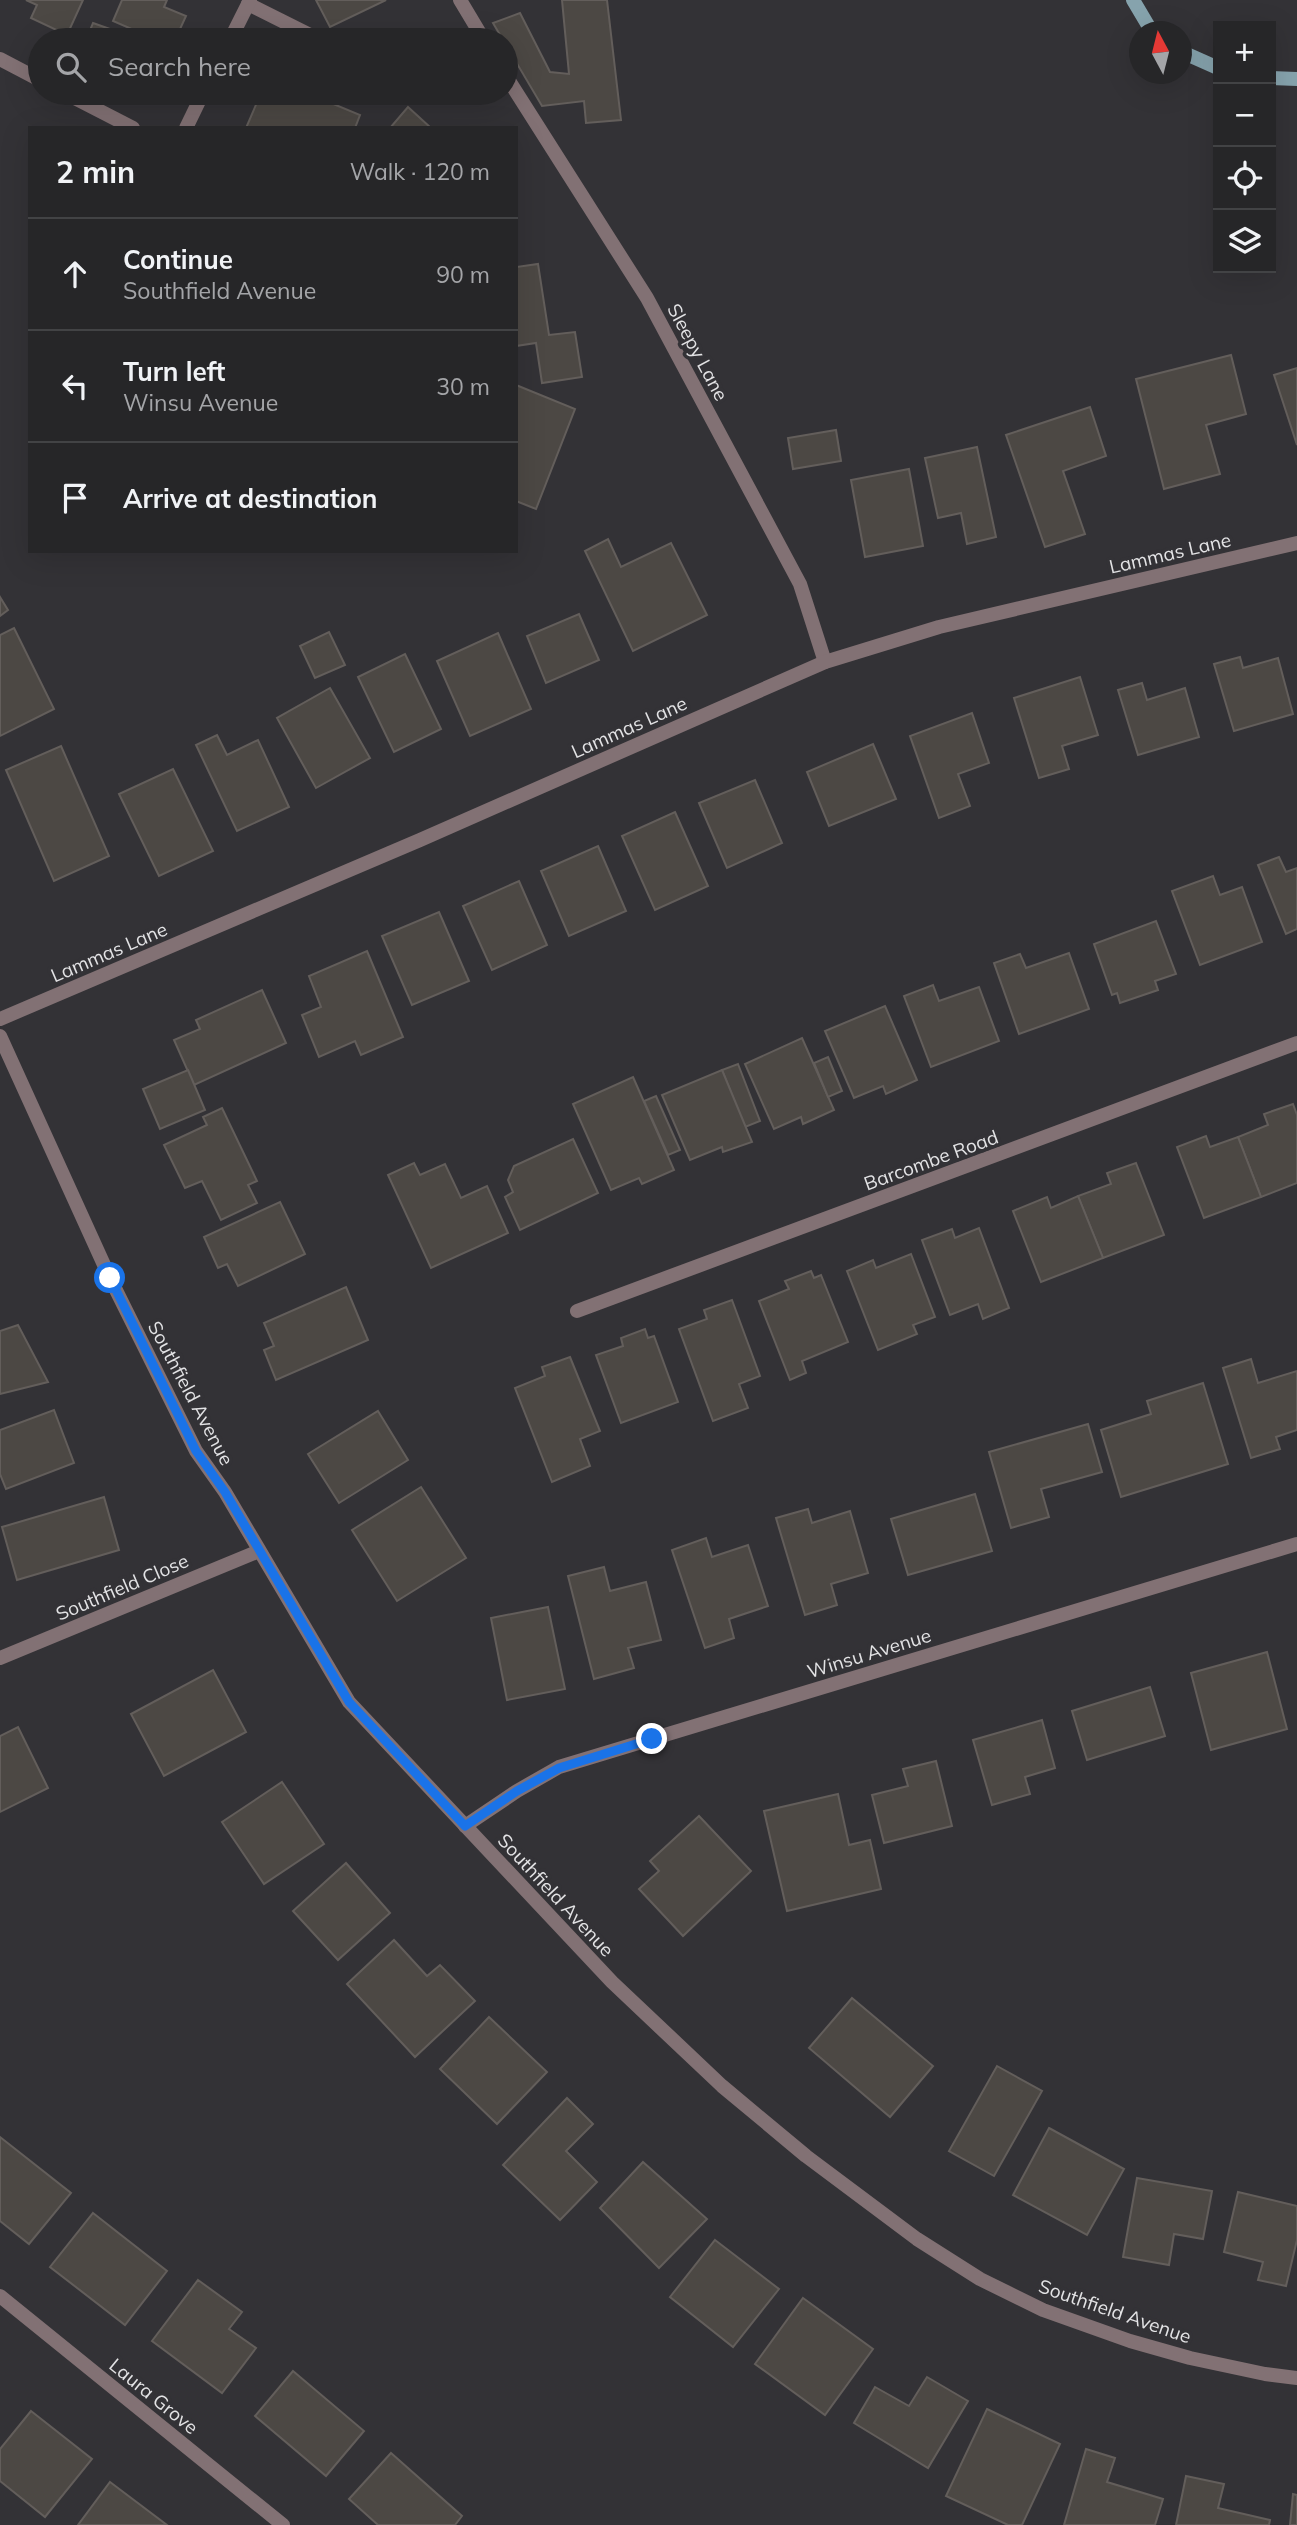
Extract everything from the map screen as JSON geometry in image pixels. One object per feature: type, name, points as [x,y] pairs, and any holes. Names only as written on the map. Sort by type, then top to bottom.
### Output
[{"type":"street","points":[[460,0],[477,28]]},
{"type":"street","points":[[236,28],[249,2],[298,28]]},
{"type":"street","points":[[0,59],[28,74]]},
{"type":"street","name":"Sleepy Lane","points":[[518,95],[647,298],[800,584],[825,662]]},
{"type":"street","points":[[88,105],[129,126]]},
{"type":"street","points":[[187,126],[197,105]]},
{"type":"street","name":"Lammas Lane","points":[[0,1019],[408,845],[825,662],[939,627],[1297,543]]},
{"type":"street","name":"Southfield Avenue","points":[[0,1036],[110,1278],[196,1451],[225,1492],[349,1702],[612,1982],[722,2086],[806,2156],[917,2239],[980,2279],[1056,2315],[1130,2341],[1189,2358],[1297,2378]]},
{"type":"street","name":"Barcombe Road","points":[[577,1311],[1297,1043]]},
{"type":"street","name":"Winsu Avenue","points":[[465,1826],[517,1791],[559,1768],[1297,1544]]},
{"type":"street","name":"Southfield Close","points":[[0,1658],[259,1551]]},
{"type":"street","name":"Laura Grove","points":[[0,2296],[283,2525]]},
{"type":"building","points":[[26,0],[83,0],[70,28],[52,28],[31,18],[37,5]]},
{"type":"building","points":[[122,0],[167,0],[164,7],[186,16],[180,28],[129,28],[113,21]]},
{"type":"building","points":[[316,0],[386,0],[330,27]]},
{"type":"building","points":[[562,0],[607,0],[621,120],[586,123],[584,101],[542,106],[518,65],[518,28],[496,28],[493,23],[520,13],[550,72],[569,74]]},
{"type":"building","points":[[93,23],[107,28],[91,28]]},
{"type":"building","points":[[256,105],[336,105],[360,115],[356,126],[247,126]]},
{"type":"building","points":[[408,107],[429,126],[392,126]]},
{"type":"building","points":[[538,264],[549,335],[575,332],[582,377],[542,383],[536,343],[518,346],[518,267]]},
{"type":"building","points":[[1231,355],[1246,414],[1206,425],[1220,474],[1164,489],[1136,379]]},
{"type":"building","points":[[1297,368],[1297,445],[1274,375]]},
{"type":"building","points":[[518,386],[575,409],[536,509],[518,502]]},
{"type":"building","points":[[1090,407],[1106,456],[1063,471],[1085,534],[1045,547],[1006,435]]},
{"type":"building","points":[[836,430],[841,461],[793,469],[788,438]]},
{"type":"building","points":[[977,447],[996,537],[967,544],[961,513],[938,518],[925,458]]},
{"type":"building","points":[[909,469],[923,546],[865,557],[851,480]]},
{"type":"building","points":[[608,539],[621,567],[671,543],[707,615],[633,651],[585,551]]},
{"type":"building","points":[[0,597],[8,610],[0,616]]},
{"type":"building","points":[[579,614],[599,660],[546,683],[527,636]]},
{"type":"building","points":[[14,628],[54,709],[0,736],[0,635]]},
{"type":"building","points":[[329,632],[345,665],[315,678],[300,646]]},
{"type":"building","points":[[498,633],[531,709],[470,736],[437,661]]},
{"type":"building","points":[[405,654],[441,729],[394,752],[358,677]]},
{"type":"building","points":[[1240,657],[1243,668],[1278,658],[1293,714],[1234,731],[1214,664]]},
{"type":"building","points":[[1080,677],[1098,735],[1062,746],[1069,769],[1039,778],[1014,698]]},
{"type":"building","points":[[1142,683],[1147,700],[1185,688],[1199,737],[1138,755],[1118,690]]},
{"type":"building","points":[[330,688],[370,758],[316,788],[277,718]]},
{"type":"building","points":[[972,713],[989,763],[958,774],[970,806],[939,818],[910,736]]},
{"type":"building","points":[[217,735],[227,755],[258,740],[289,807],[237,831],[196,745]]},
{"type":"building","points":[[873,744],[896,799],[829,826],[807,772]]},
{"type":"building","points":[[61,746],[109,856],[54,881],[6,770]]},
{"type":"building","points":[[173,769],[213,851],[159,876],[119,794]]},
{"type":"building","points":[[755,780],[782,843],[727,868],[699,803]]},
{"type":"building","points":[[675,812],[708,886],[655,910],[622,836]]},
{"type":"building","points":[[598,846],[626,911],[569,936],[541,871]]},
{"type":"building","points":[[1279,857],[1286,872],[1297,868],[1297,929],[1286,934],[1258,865]]},
{"type":"building","points":[[1213,876],[1220,895],[1242,887],[1262,942],[1200,965],[1172,891]]},
{"type":"building","points":[[519,881],[547,945],[492,970],[463,906]]},
{"type":"building","points":[[439,912],[469,981],[412,1005],[382,936]]},
{"type":"building","points":[[1156,921],[1176,974],[1155,981],[1158,990],[1120,1003],[1117,993],[1112,995],[1094,944]]},
{"type":"building","points":[[367,951],[403,1037],[361,1055],[355,1041],[319,1057],[302,1015],[321,1007],[309,976]]},
{"type":"building","points":[[1069,953],[1089,1009],[1019,1034],[994,963],[1020,954],[1026,968]]},
{"type":"building","points":[[933,985],[939,1001],[979,987],[999,1041],[931,1067],[904,996]]},
{"type":"building","points":[[262,990],[286,1043],[194,1085],[174,1040],[200,1029],[196,1020]]},
{"type":"building","points":[[885,1006],[917,1080],[886,1094],[883,1086],[854,1098],[825,1031]]},
{"type":"building","points":[[802,1038],[834,1110],[803,1124],[801,1117],[774,1129],[745,1064]]},
{"type":"building","points":[[828,1057],[842,1091],[828,1097],[814,1063]]},
{"type":"building","points":[[738,1064],[760,1121],[745,1127],[722,1070]]},
{"type":"building","points":[[188,1070],[205,1110],[160,1129],[143,1089]]},
{"type":"building","points":[[722,1070],[752,1142],[723,1152],[722,1147],[690,1160],[662,1095]]},
{"type":"building","points":[[633,1077],[674,1170],[642,1184],[639,1178],[611,1190],[573,1104]]},
{"type":"building","points":[[656,1096],[680,1150],[668,1155],[644,1101]]},
{"type":"building","points":[[1293,1104],[1297,1115],[1297,1183],[1261,1197],[1238,1137],[1268,1125],[1264,1114]]},
{"type":"building","points":[[222,1108],[257,1181],[248,1185],[257,1203],[221,1220],[202,1181],[185,1188],[164,1145],[207,1125],[203,1117]]},
{"type":"building","points":[[1206,1136],[1210,1147],[1238,1137],[1261,1197],[1204,1218],[1177,1147]]},
{"type":"building","points":[[573,1139],[598,1193],[520,1230],[505,1197],[513,1192],[508,1180],[514,1166]]},
{"type":"building","points":[[414,1163],[420,1175],[445,1164],[461,1198],[487,1186],[508,1233],[431,1268],[388,1175]]},
{"type":"building","points":[[1136,1163],[1164,1235],[1103,1258],[1078,1196],[1111,1184],[1107,1173]]},
{"type":"building","points":[[1078,1196],[1103,1258],[1041,1282],[1013,1211],[1047,1197],[1051,1208]]},
{"type":"building","points":[[280,1202],[305,1254],[238,1286],[227,1264],[218,1268],[204,1237]]},
{"type":"building","points":[[979,1228],[1009,1308],[983,1319],[978,1304],[950,1315],[922,1240],[952,1229],[955,1238]]},
{"type":"building","points":[[911,1254],[935,1317],[913,1325],[917,1334],[878,1350],[847,1271],[873,1260],[876,1268]]},
{"type":"building","points":[[811,1271],[814,1278],[821,1275],[848,1342],[802,1361],[806,1373],[790,1380],[759,1301],[789,1289],[785,1281]]},
{"type":"building","points":[[346,1287],[368,1340],[276,1380],[264,1350],[274,1346],[264,1323]]},
{"type":"building","points":[[732,1300],[760,1376],[739,1384],[748,1408],[713,1421],[679,1329],[707,1319],[704,1310]]},
{"type":"building","points":[[18,1325],[48,1382],[0,1394],[0,1331]]},
{"type":"building","points":[[645,1329],[648,1338],[654,1336],[678,1402],[621,1423],[596,1355],[623,1346],[621,1338]]},
{"type":"building","points":[[570,1357],[600,1431],[580,1439],[590,1466],[552,1482],[515,1388],[545,1376],[542,1367]]},
{"type":"building","points":[[1251,1359],[1258,1383],[1297,1371],[1297,1430],[1276,1437],[1280,1449],[1251,1458],[1223,1368]]},
{"type":"building","points":[[1203,1383],[1228,1464],[1121,1497],[1101,1430],[1151,1414],[1147,1401]]},
{"type":"building","points":[[54,1410],[74,1463],[6,1489],[0,1474],[0,1430]]},
{"type":"building","points":[[378,1411],[408,1460],[339,1503],[308,1454]]},
{"type":"building","points":[[1088,1424],[1102,1472],[1041,1489],[1049,1517],[1011,1528],[989,1452]]},
{"type":"building","points":[[421,1487],[466,1558],[397,1601],[352,1530]]},
{"type":"building","points":[[975,1494],[992,1551],[908,1575],[891,1519]]},
{"type":"building","points":[[104,1497],[119,1550],[17,1580],[2,1527]]},
{"type":"building","points":[[808,1509],[812,1523],[850,1511],[868,1573],[831,1584],[837,1605],[805,1615],[776,1518]]},
{"type":"building","points":[[706,1538],[712,1557],[748,1545],[768,1606],[729,1619],[734,1638],[705,1648],[672,1550]]},
{"type":"building","points":[[604,1567],[610,1591],[646,1582],[661,1640],[628,1648],[634,1668],[594,1679],[568,1576]]},
{"type":"building","points":[[548,1607],[565,1689],[507,1700],[491,1618]]},
{"type":"building","points":[[1267,1652],[1287,1729],[1211,1750],[1191,1673]]},
{"type":"building","points":[[213,1670],[246,1732],[164,1776],[131,1714]]},
{"type":"building","points":[[1150,1687],[1165,1736],[1087,1760],[1072,1711]]},
{"type":"building","points":[[1042,1720],[1055,1768],[1025,1777],[1030,1794],[992,1805],[973,1740]]},
{"type":"building","points":[[18,1727],[48,1788],[0,1812],[0,1736]]},
{"type":"building","points":[[936,1761],[952,1826],[884,1843],[872,1795],[908,1786],[903,1769]]},
{"type":"building","points":[[282,1782],[324,1844],[264,1884],[222,1822]]},
{"type":"building","points":[[838,1794],[849,1845],[870,1840],[881,1889],[787,1911],[764,1811]]},
{"type":"building","points":[[699,1816],[751,1871],[683,1936],[639,1889],[659,1871],[650,1861]]},
{"type":"building","points":[[346,1863],[390,1913],[338,1960],[293,1911]]},
{"type":"building","points":[[394,1940],[427,1976],[440,1965],[475,2001],[415,2057],[347,1984]]},
{"type":"building","points":[[852,1998],[933,2066],[890,2117],[809,2048]]},
{"type":"building","points":[[489,2017],[547,2072],[497,2124],[440,2069]]},
{"type":"building","points":[[997,2066],[1042,2091],[994,2176],[949,2151]]},
{"type":"building","points":[[567,2098],[593,2124],[566,2151],[597,2182],[560,2220],[503,2165]]},
{"type":"building","points":[[1049,2128],[1124,2169],[1087,2235],[1013,2195]]},
{"type":"building","points":[[0,2137],[71,2193],[29,2244],[0,2221]]},
{"type":"building","points":[[643,2162],[707,2219],[659,2268],[600,2208]]},
{"type":"building","points":[[1137,2178],[1212,2191],[1203,2239],[1174,2234],[1169,2265],[1123,2257]]},
{"type":"building","points":[[1238,2192],[1297,2206],[1297,2240],[1286,2286],[1258,2280],[1263,2262],[1224,2252]]},
{"type":"building","points":[[93,2213],[167,2271],[125,2325],[50,2267]]},
{"type":"building","points":[[715,2240],[779,2289],[733,2347],[670,2297]]},
{"type":"building","points":[[198,2280],[242,2312],[229,2329],[256,2348],[222,2393],[152,2341]]},
{"type":"building","points":[[803,2298],[873,2349],[825,2415],[755,2364]]},
{"type":"building","points":[[293,2371],[364,2431],[326,2476],[255,2416]]},
{"type":"building","points":[[927,2377],[968,2401],[928,2468],[854,2423],[875,2387],[909,2406]]},
{"type":"building","points":[[987,2409],[1060,2444],[1022,2525],[1008,2525],[946,2496]]},
{"type":"building","points":[[31,2411],[92,2459],[45,2517],[0,2481],[0,2449]]},
{"type":"building","points":[[1086,2449],[1115,2458],[1107,2482],[1163,2499],[1155,2525],[1064,2525]]},
{"type":"building","points":[[391,2453],[462,2516],[455,2525],[378,2525],[349,2499]]},
{"type":"building","points":[[1186,2476],[1224,2484],[1218,2508],[1270,2520],[1269,2525],[1176,2525]]},
{"type":"building","points":[[110,2482],[167,2525],[78,2525]]},
{"type":"building","points":[[1293,2494],[1297,2495],[1297,2525],[1290,2525]]},
{"type":"waterway","points":[[1133,0],[1145,21]]},
{"type":"waterway","points":[[1192,56],[1213,66]]},
{"type":"waterway","points":[[1276,78],[1297,79]]},
{"type":"route","points":[[110,1278],[196,1451],[225,1492],[349,1702],[465,1826],[517,1791],[559,1768],[652,1739]]}]
